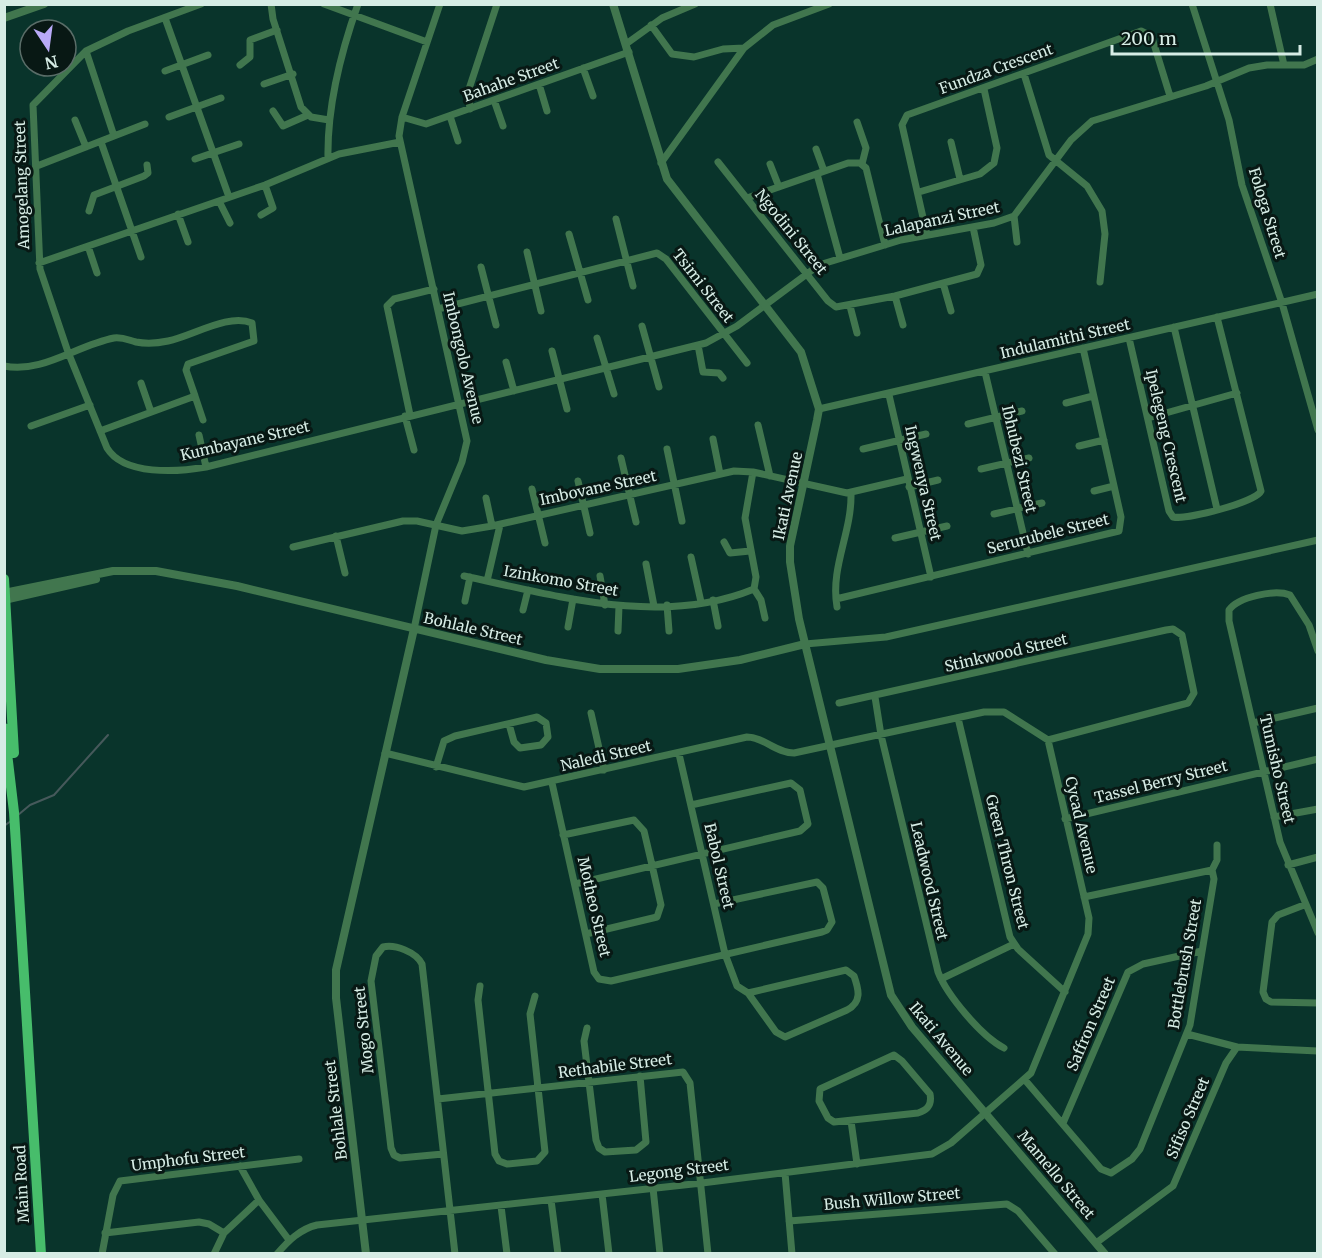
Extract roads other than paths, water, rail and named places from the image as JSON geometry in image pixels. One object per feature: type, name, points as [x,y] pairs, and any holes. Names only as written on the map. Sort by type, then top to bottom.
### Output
[{"type":"main road","name":"Main Road","points":[[4,579],[13,721],[12,789]]},
{"type":"main road","name":"Main Road","points":[[4,728],[16,834],[41,1254]]},
{"type":"street","points":[[4,18],[44,4]]},
{"type":"street","name":"Amogelang Street","points":[[45,284],[39,263],[33,105],[86,51],[128,30],[201,4]]},
{"type":"street","points":[[271,4],[301,107],[308,115],[329,120]]},
{"type":"street","points":[[324,4],[427,42]]},
{"type":"street","points":[[328,158],[329,120],[358,4]]},
{"type":"street","name":"Imbongolo Avenue","points":[[385,753],[436,525],[466,448],[460,405],[400,142],[402,117],[440,4]]},
{"type":"street","points":[[470,109],[468,92],[497,4]]},
{"type":"street","name":"Ikati Avenue","points":[[613,4],[661,164],[674,188],[801,352],[819,409],[789,554],[805,644],[891,996],[906,1020],[987,1113]]},
{"type":"street","name":"Bahahe Street","points":[[402,117],[426,124],[583,68],[628,48],[651,25],[695,4]]},
{"type":"street","points":[[661,164],[744,48],[773,25],[829,4]]},
{"type":"street","name":"Fologa Street","points":[[1192,4],[1217,81],[1242,185],[1282,303],[1317,430]]},
{"type":"street","points":[[1270,4],[1284,65]]},
{"type":"street","points":[[165,18],[229,197]]},
{"type":"street","points":[[651,25],[666,49],[675,56],[694,57],[723,49],[744,48]]},
{"type":"street","points":[[240,65],[250,57],[250,40],[277,30]]},
{"type":"street","name":"Fundza Crescent","points":[[927,235],[903,119],[909,114],[984,89],[1134,33],[1145,32],[1154,41],[1170,96]]},
{"type":"street","points":[[86,51],[114,136]]},
{"type":"street","points":[[165,71],[208,55]]},
{"type":"street","name":"Lalapanzi Street","points":[[460,405],[698,345],[724,334],[807,273],[840,258],[885,245],[1014,216],[1071,140],[1092,121],[1217,81],[1249,68],[1304,65],[1317,59]]},
{"type":"street","points":[[583,68],[593,96]]},
{"type":"street","points":[[264,84],[293,74]]},
{"type":"street","points":[[1024,74],[1044,146],[1055,161],[1087,186],[1102,211],[1105,234],[1100,282]]},
{"type":"street","points":[[539,84],[547,111]]},
{"type":"street","points":[[919,192],[986,171],[996,158],[996,142],[984,89]]},
{"type":"street","points":[[170,117],[221,98]]},
{"type":"street","points":[[494,100],[503,126]]},
{"type":"street","points":[[273,111],[283,126],[308,115]]},
{"type":"street","points":[[450,116],[458,141]]},
{"type":"street","points":[[75,120],[86,147]]},
{"type":"street","points":[[857,122],[866,148],[862,164],[868,175],[885,245]]},
{"type":"street","points":[[37,166],[145,124]]},
{"type":"street","points":[[101,142],[141,257]]},
{"type":"street","points":[[39,263],[265,185],[328,158],[349,151],[400,142]]},
{"type":"street","points":[[951,142],[960,179]]},
{"type":"street","points":[[195,159],[239,144]]},
{"type":"street","points":[[816,149],[840,258]]},
{"type":"street","name":"Ngodini Street","points":[[718,162],[831,305],[840,308],[850,306]]},
{"type":"street","points":[[747,198],[848,163],[862,164]]},
{"type":"street","points":[[770,164],[779,187]]},
{"type":"street","points":[[89,211],[94,195],[147,174],[147,165]]},
{"type":"street","points":[[261,216],[273,208],[265,185]]},
{"type":"street","points":[[219,201],[230,223]]},
{"type":"street","points":[[178,214],[188,242]]},
{"type":"street","points":[[1014,216],[1017,242]]},
{"type":"street","points":[[616,219],[633,286]]},
{"type":"street","points":[[857,333],[850,306],[979,272],[980,261],[973,227]]},
{"type":"street","points":[[569,234],[588,300]]},
{"type":"street","points":[[88,246],[97,273]]},
{"type":"street","points":[[527,252],[541,311]]},
{"type":"street","name":"Tsimi Street","points":[[438,309],[652,253],[662,255],[747,363]]},
{"type":"street","points":[[482,267],[496,325]]},
{"type":"street","points":[[943,283],[951,310]]},
{"type":"street","name":"Kumbayane Street","points":[[45,284],[68,352],[112,455],[140,468],[167,471],[206,467],[407,415],[460,405]]},
{"type":"street","points":[[414,450],[387,306],[394,299],[434,289]]},
{"type":"street","name":"Indulamithi Street","points":[[819,409],[889,395],[1317,294]]},
{"type":"street","points":[[895,296],[903,325]]},
{"type":"street","name":"Ipelegeng Crescent","points":[[1129,338],[1171,515],[1180,518],[1252,500],[1261,490],[1217,317]]},
{"type":"street","points":[[4,366],[30,368],[68,352],[114,338],[140,342],[166,341],[194,334],[217,324],[246,322],[253,325],[254,341],[188,364],[186,370],[203,420]]},
{"type":"street","points":[[642,326],[659,387]]},
{"type":"street","points":[[1174,327],[1217,509]]},
{"type":"street","points":[[597,338],[614,394]]},
{"type":"street","points":[[698,345],[703,372],[719,373],[723,378]]},
{"type":"street","name":"Serurubele Street","points":[[836,599],[1119,531],[1122,522],[1083,348]]},
{"type":"street","points":[[552,351],[567,409]]},
{"type":"street","points":[[506,362],[514,391]]},
{"type":"street","name":"Ibhubezi Street","points":[[985,372],[1028,554]]},
{"type":"street","points":[[141,383],[151,412]]},
{"type":"street","points":[[1148,418],[1237,393]]},
{"type":"street","name":"Ingwenya Street","points":[[889,395],[931,577]]},
{"type":"street","points":[[100,430],[195,396]]},
{"type":"street","points":[[1066,402],[1094,396]]},
{"type":"street","points":[[31,426],[90,405]]},
{"type":"street","points":[[968,424],[1022,411]]},
{"type":"street","points":[[758,425],[770,476]]},
{"type":"street","points":[[863,449],[926,434]]},
{"type":"street","points":[[199,435],[206,467]]},
{"type":"street","points":[[713,439],[720,474]]},
{"type":"street","points":[[1079,446],[1104,440]]},
{"type":"street","points":[[667,449],[682,521]]},
{"type":"street","points":[[621,458],[636,522]]},
{"type":"street","points":[[981,469],[1029,458]]},
{"type":"street","points":[[753,472],[745,518],[756,577],[754,589],[761,600],[765,618]]},
{"type":"street","name":"Imbovane Street","points":[[293,547],[404,521],[462,531],[720,474],[753,472],[851,493],[908,479]]},
{"type":"street","points":[[909,487],[939,480]]},
{"type":"street","points":[[578,481],[590,533]]},
{"type":"street","points":[[1094,491],[1114,486]]},
{"type":"street","points":[[532,489],[545,543]]},
{"type":"street","points":[[837,607],[835,578],[850,511],[851,493]]},
{"type":"street","points":[[486,498],[496,525],[487,581]]},
{"type":"street","points":[[994,514],[1042,503]]},
{"type":"street","points":[[895,538],[947,526]]},
{"type":"street","points":[[336,536],[345,573]]},
{"type":"street","points":[[805,644],[897,635],[1317,540]]},
{"type":"street","points":[[724,542],[730,553],[750,551]]},
{"type":"street","points":[[692,557],[701,603]]},
{"type":"street","points":[[646,564],[654,606]]},
{"type":"street","name":"Bohlale Street","points":[[5,596],[113,571],[189,575],[556,662],[622,670],[709,665],[805,644]]},
{"type":"street","points":[[600,576],[605,605]]},
{"type":"street","name":"Izinkomo Street","points":[[465,601],[467,577],[619,606],[701,603],[754,589]]},
{"type":"street","points":[[523,610],[528,590]]},
{"type":"street","name":"Tumisho Street","points":[[1317,651],[1309,625],[1290,595],[1275,593],[1240,601],[1231,607],[1229,621],[1274,817],[1288,865],[1317,933]]},
{"type":"street","points":[[568,627],[573,599]]},
{"type":"street","points":[[713,600],[718,626]]},
{"type":"street","points":[[667,605],[669,631]]},
{"type":"street","points":[[618,631],[619,606]]},
{"type":"street","name":"Stinkwood Street","points":[[838,703],[875,697],[1166,630],[1178,631],[1184,641],[1193,697],[1185,704],[1048,740]]},
{"type":"street","name":"Leadwood Street","points":[[875,697],[881,735],[940,979],[984,1033],[1004,1048]]},
{"type":"street","points":[[1253,723],[1317,708]]},
{"type":"street","points":[[831,745],[998,711],[1010,715],[1048,740]]},
{"type":"street","points":[[591,713],[604,770]]},
{"type":"street","points":[[436,767],[441,746],[449,738],[509,724],[540,718],[546,723],[548,737],[541,745],[520,748],[515,745],[509,724]]},
{"type":"street","name":"Green Thron Street","points":[[958,718],[1008,930],[1014,944],[1065,992]]},
{"type":"street","name":"Naledi Street","points":[[385,753],[518,787],[552,783],[747,737],[758,739],[788,753],[831,745]]},
{"type":"street","name":"Cycad Avenue","points":[[987,1113],[1025,1080],[1038,1059],[1088,934],[1089,918],[1048,740]]},
{"type":"street","name":"Bohlale Street","points":[[366,1254],[336,998],[336,970],[385,753]]},
{"type":"street","name":"Babol Street","points":[[679,754],[725,954],[734,983],[748,993]]},
{"type":"street","name":"Tassel Berry Street","points":[[1065,819],[1317,759]]},
{"type":"street","name":"Motheo Street","points":[[552,783],[596,976],[606,981],[725,954]]},
{"type":"street","points":[[575,884],[800,831],[807,827],[808,819],[800,790],[791,783],[691,805]]},
{"type":"street","points":[[1274,817],[1317,809]]},
{"type":"street","points":[[563,835],[634,820],[644,831],[652,865],[661,904],[657,917],[586,934]]},
{"type":"street","name":"Bottlebrush Street","points":[[1063,1124],[1105,1173],[1118,1170],[1140,1149],[1187,1034],[1202,951],[1217,845]]},
{"type":"street","points":[[1288,865],[1317,857]]},
{"type":"street","points":[[1084,897],[1213,872]]},
{"type":"street","points":[[714,904],[817,882],[823,888],[831,917],[827,930],[725,954]]},
{"type":"street","points":[[1304,905],[1278,915],[1272,922],[1263,992],[1266,999],[1271,1002],[1317,1003]]},
{"type":"street","points":[[940,979],[1014,944]]},
{"type":"street","name":"Mogo Street","points":[[443,1154],[400,1158],[391,1149],[371,981],[375,956],[382,947],[391,946],[408,952],[421,962],[455,1254]]},
{"type":"street","name":"Saffron Street","points":[[1063,1124],[1128,972],[1143,964],[1202,951]]},
{"type":"street","points":[[846,970],[854,976],[859,998],[856,1005],[848,1010],[785,1037],[776,1032],[748,993],[846,970]]},
{"type":"street","points":[[480,986],[478,1000],[497,1158],[507,1164],[534,1162],[543,1156],[545,1147],[530,1014],[535,996]]},
{"type":"street","points":[[587,1029],[584,1041],[588,1082],[599,1148],[609,1153],[636,1150],[643,1146],[646,1138],[640,1076]]},
{"type":"street","points":[[1187,1034],[1237,1047],[1317,1051]]},
{"type":"street","name":"Sifiso Street","points":[[1096,1243],[1173,1186],[1226,1063],[1237,1047]]},
{"type":"street","points":[[886,1057],[898,1057],[931,1097],[927,1109],[918,1113],[852,1121],[834,1122],[828,1118],[819,1101],[820,1089],[886,1057]]},
{"type":"street","name":"Rethabile Street","points":[[438,1099],[678,1071],[688,1076],[702,1183],[708,1254]]},
{"type":"street","points":[[1025,1080],[1063,1124]]},
{"type":"street","name":"Legong Street","points":[[289,1240],[311,1226],[702,1183],[932,1154],[951,1143],[987,1113]]},
{"type":"street","name":"Mamello Street","points":[[987,1113],[1105,1254]]},
{"type":"street","points":[[852,1121],[857,1164]]},
{"type":"street","name":"Umphofu Street","points":[[102,1254],[115,1188],[120,1181],[299,1159]]},
{"type":"street","points":[[240,1166],[259,1200],[289,1240],[277,1254]]},
{"type":"street","points":[[785,1173],[792,1254]]},
{"type":"street","points":[[653,1188],[660,1254]]},
{"type":"street","points":[[602,1194],[609,1254]]},
{"type":"street","points":[[214,1254],[224,1233],[259,1200]]},
{"type":"street","points":[[551,1200],[558,1254]]},
{"type":"street","name":"Bush Willow Street","points":[[789,1221],[998,1203],[1011,1205],[1018,1211],[1055,1254]]},
{"type":"street","points":[[501,1206],[507,1254]]},
{"type":"street","points":[[105,1233],[199,1222],[209,1224],[224,1233]]},
{"type":"waterway","points":[[18,815],[30,805],[54,795],[108,735]]},
{"type":"waterway","points":[[4,826],[11,821]]}]
